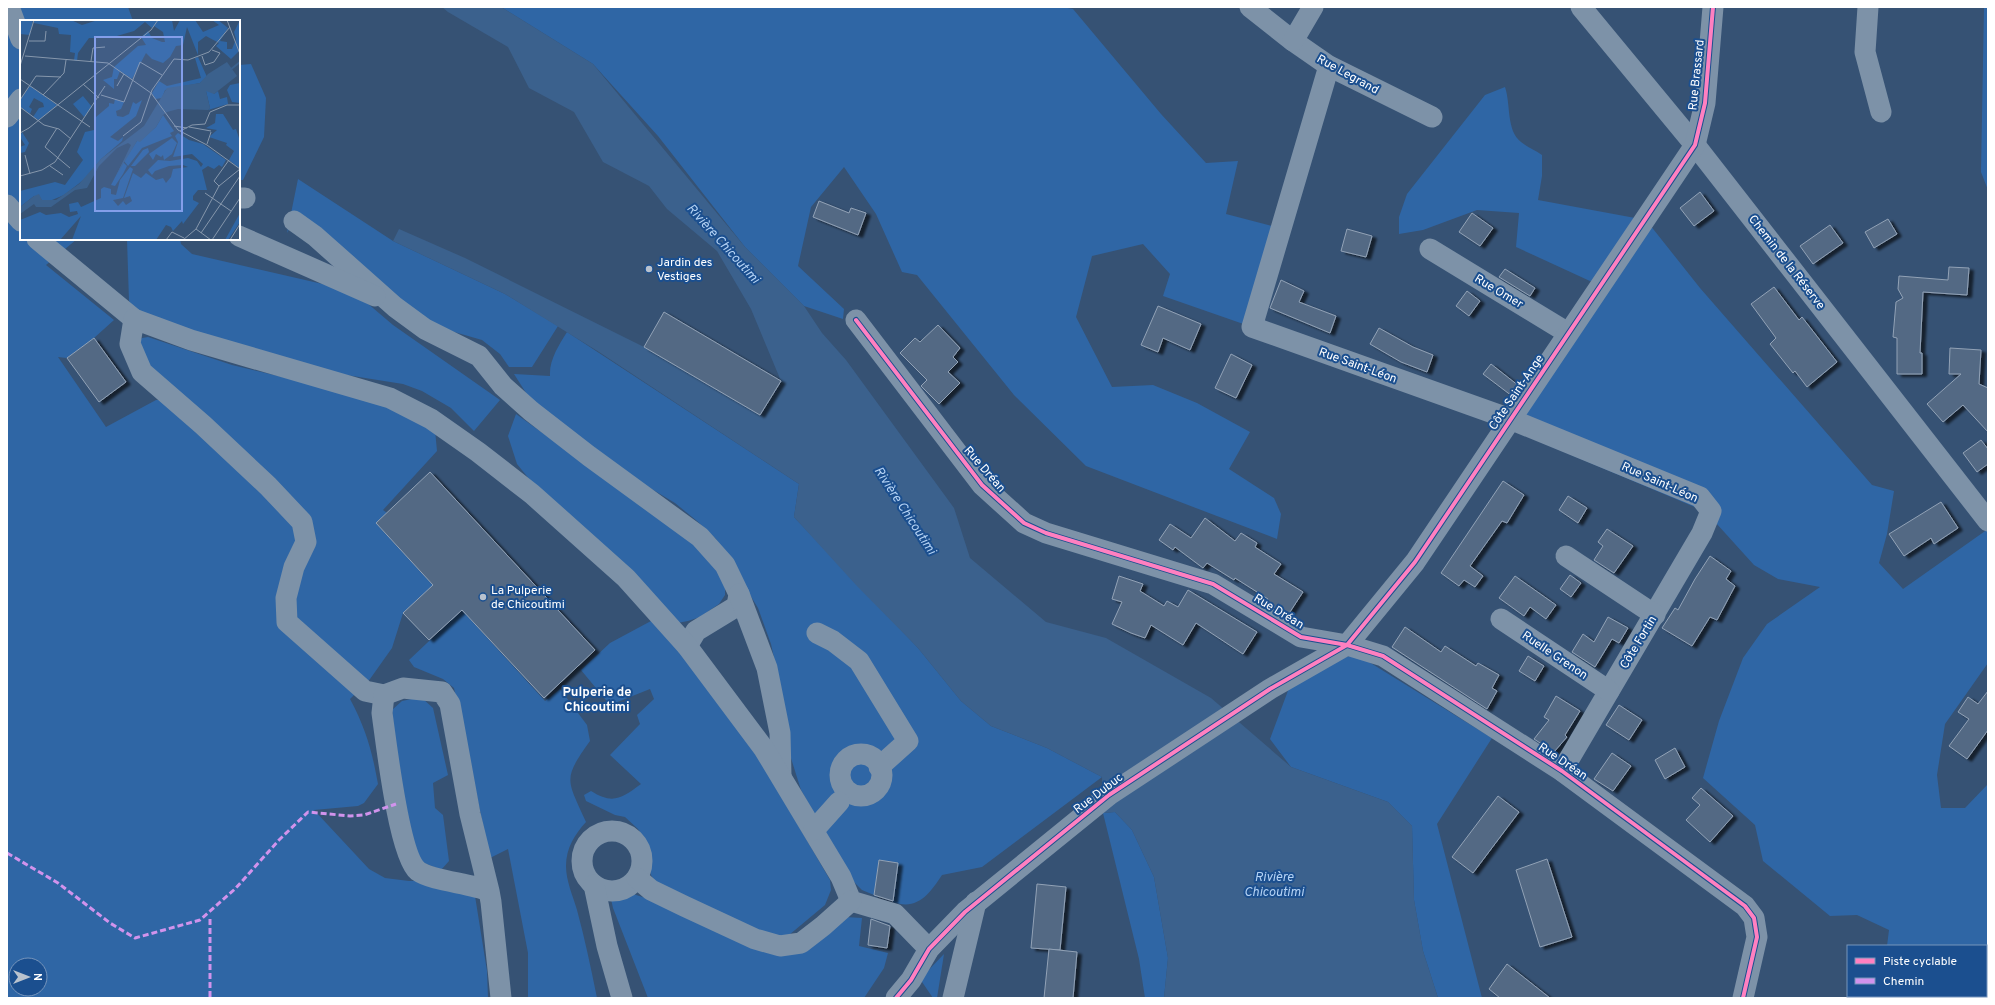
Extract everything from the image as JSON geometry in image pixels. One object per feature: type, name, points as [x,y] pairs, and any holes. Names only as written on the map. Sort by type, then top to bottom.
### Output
[{"type":"street","points":[[9,7],[20,36]]},
{"type":"street","name":"Rue Legrand","points":[[1250,7],[1293,41],[1329,66],[1432,117]]},
{"type":"street","points":[[1293,41],[1313,7]]},
{"type":"street","name":"Chemin de la Réserve","points":[[1581,7],[1695,145],[1988,521]]},
{"type":"street","name":"Rue Brassard","points":[[1695,145],[1705,103],[1713,7]]},
{"type":"street","points":[[1868,7],[1865,52],[1881,112]]},
{"type":"street","name":"Rue Saint-Léon","points":[[1329,66],[1252,327],[1510,419],[1700,497],[1711,511]]},
{"type":"street","points":[[7,117],[20,100]]},
{"type":"street","name":"Côte Saint-Ange","points":[[1347,645],[1415,562],[1695,145]]},
{"type":"street","points":[[7,205],[20,220]]},
{"type":"street","points":[[294,221],[337,254],[395,307],[425,330],[479,356],[503,386],[531,411],[589,456],[700,537],[725,565],[739,594],[767,668],[780,738],[781,776]]},
{"type":"street","points":[[240,236],[347,283],[395,307]]},
{"type":"street","points":[[38,240],[134,319],[191,340],[390,398],[431,419],[478,452],[538,499],[626,578],[688,646],[764,749],[841,877],[851,901]]},
{"type":"street","name":"Rue Omer","points":[[1430,250],[1568,333]]},
{"type":"street","points":[[134,319],[130,344],[142,372],[203,425],[268,486],[302,522],[306,542],[294,567],[286,598],[287,622],[366,691],[384,695],[404,688],[442,692],[450,704],[470,814],[489,891],[502,998]]},
{"type":"street","name":"Rue Dréan","points":[[856,320],[982,485],[1024,523],[1046,533],[1213,584],[1301,636],[1347,645],[1383,656],[1562,771],[1745,906],[1754,918],[1757,937],[1742,998]]},
{"type":"street","name":"Côte Fortin","points":[[1562,771],[1702,533],[1711,511]]},
{"type":"street","points":[[1566,556],[1655,615]]},
{"type":"street","points":[[688,646],[696,632],[737,606],[739,594]]},
{"type":"street","name":"Ruelle Grenon","points":[[1501,620],[1609,691]]},
{"type":"street","points":[[817,633],[833,641],[859,661],[908,740],[879,766]]},
{"type":"street","name":"Rue Dubuc","points":[[896,998],[915,989],[929,949],[976,902],[1109,795],[1270,689],[1347,645]]},
{"type":"street","points":[[384,695],[382,713],[400,828],[413,864],[418,870],[432,876],[476,886],[489,891]]},
{"type":"street","points":[[814,830],[840,802]]},
{"type":"street","points":[[594,885],[612,891],[626,887],[637,878],[641,869],[642,859],[640,849],[634,840],[626,834],[616,831],[606,831],[592,838],[583,850],[582,860],[583,870],[594,885],[607,946],[622,998]]},
{"type":"street","points":[[637,878],[651,890],[684,906],[755,939],[780,946],[801,943],[851,901]]},
{"type":"street","points":[[851,901],[896,914],[929,949]]},
{"type":"street","points":[[953,998],[976,902]]},
{"type":"shaded area","points":[[7,7],[128,7],[133,20],[20,20],[20,240],[76,240],[46,265],[114,320],[94,338],[67,358],[58,357],[106,427],[156,400],[178,400],[146,371],[138,342],[142,338],[148,337],[232,365],[391,403],[435,430],[437,451],[383,510],[387,513],[376,523],[433,585],[403,613],[392,648],[370,679],[350,699],[368,740],[378,784],[364,803],[358,806],[314,810],[369,869],[385,878],[409,881],[443,880],[475,896],[487,971],[488,998],[7,998]]},
{"type":"shaded area","points":[[501,7],[1062,7],[1073,9],[1161,114],[1206,163],[1238,161],[1226,214],[1280,228],[1252,327],[1163,296],[1170,274],[1143,244],[1092,256],[1076,317],[1112,387],[1153,385],[1197,403],[1250,432],[1229,469],[1274,498],[1281,514],[1277,539],[1086,466],[1014,395],[917,275],[902,272],[876,214],[844,167],[811,207],[798,266],[844,309],[843,319],[804,306],[745,247],[658,136],[593,64]]},
{"type":"shaded area","points":[[1984,7],[1988,7],[1988,190],[1981,172]]},
{"type":"shaded area","points":[[251,64],[266,98],[264,137],[243,180],[240,180],[240,65]]},
{"type":"shaded area","points":[[1505,87],[1511,124],[1516,137],[1523,144],[1542,155],[1542,176],[1538,200],[1646,220],[1700,288],[1872,485],[1894,491],[1887,534],[1879,563],[1903,589],[1988,529],[1988,663],[1945,724],[1937,775],[1941,808],[1965,808],[1988,784],[1988,998],[1900,998],[1987,997],[1987,945],[1887,945],[1889,930],[1857,915],[1830,916],[1763,861],[1755,825],[1703,778],[1719,721],[1743,658],[1767,624],[1820,587],[1778,579],[1754,565],[1716,523],[1697,508],[1510,429],[1603,287],[1516,247],[1519,213],[1477,210],[1423,230],[1399,234],[1399,217],[1407,194],[1485,95]]},
{"type":"shaded area","points":[[298,179],[393,241],[505,294],[558,326],[532,367],[509,367],[500,354],[482,340],[437,327],[294,221],[287,233]]},
{"type":"shaded area","points":[[127,240],[180,240],[181,244],[192,254],[353,291],[393,325],[500,400],[474,431],[451,408],[422,391],[403,384],[340,374],[275,359],[135,311],[129,301]]},
{"type":"shaded area","points":[[567,332],[799,484],[794,517],[918,648],[961,701],[991,726],[1047,748],[1102,777],[982,867],[942,875],[928,894],[916,902],[902,904],[893,902],[897,863],[879,860],[874,895],[862,890],[849,877],[801,790],[790,755],[780,685],[771,644],[758,608],[716,539],[675,503],[620,470],[535,407],[514,374],[550,376],[553,358]]},
{"type":"shaded area","points":[[516,414],[685,534],[722,575],[725,586],[725,595],[719,604],[700,617],[677,623],[543,496],[517,464],[508,436]]},
{"type":"shaded area","points":[[462,610],[545,701],[560,689],[587,725],[590,741],[575,764],[571,772],[570,780],[575,797],[586,822],[578,831],[569,847],[566,859],[566,872],[583,932],[597,998],[528,998],[528,953],[508,849],[490,858],[454,688],[443,679],[414,667],[409,660]]},
{"type":"shaded area","points":[[651,621],[685,653],[765,768],[830,880],[831,890],[825,905],[789,935],[779,937],[766,935],[656,883],[651,875],[643,845],[646,841],[638,829],[625,817],[615,815],[586,801],[584,795],[591,791],[605,798],[611,799],[623,796],[641,784],[610,755],[640,724],[637,715],[654,699],[650,689],[610,705],[581,670],[610,643]]},
{"type":"shaded area","points":[[1356,654],[1492,738],[1437,824],[1482,998],[1438,998],[1423,951],[1414,900],[1412,826],[1388,802],[1291,767],[1270,739],[1289,688],[1331,662]]},
{"type":"shaded area","points":[[422,698],[433,708],[448,775],[433,783],[435,808],[443,815],[449,861],[441,870],[417,860],[401,796],[392,710],[402,701]]},
{"type":"shaded area","points":[[1115,812],[1132,830],[1154,877],[1168,958],[1164,998],[1145,998],[1139,959],[1103,813]]},
{"type":"shaded area","points":[[633,894],[655,901],[771,949],[845,917],[862,918],[859,946],[888,953],[884,968],[864,998],[648,998],[613,908],[611,899],[622,895]]},
{"type":"shaded area","points":[[944,954],[937,998],[933,998],[920,979]]},
{"type":"water","name":"Rivière Chicoutimi","points":[[442,7],[501,7],[593,64],[745,247],[804,306],[822,333],[846,360],[954,508],[970,558],[1046,622],[1106,638],[1211,698],[1291,767],[1388,802],[1412,826],[1414,900],[1423,951],[1438,998],[1164,998],[1168,958],[1154,877],[1132,830],[1115,812],[1103,813],[1102,777],[1047,748],[991,726],[961,701],[918,648],[856,585],[794,517],[799,484],[599,352],[505,294],[393,241],[399,229],[465,258],[644,347],[760,415],[781,381],[751,309],[717,251],[667,209],[649,186],[603,162],[574,112],[529,88],[508,47]]},
{"type":"building","points":[[1700,192],[1714,211],[1694,226],[1680,208]]},
{"type":"building","points":[[819,201],[849,213],[851,208],[866,213],[858,235],[813,217]]},
{"type":"building","points":[[1472,213],[1493,228],[1480,246],[1459,232]]},
{"type":"building","points":[[1888,219],[1897,234],[1874,248],[1865,232]]},
{"type":"building","points":[[1830,225],[1843,243],[1813,264],[1800,246]]},
{"type":"building","points":[[1347,229],[1372,236],[1366,257],[1341,251]]},
{"type":"building","points":[[1949,267],[1969,268],[1967,295],[1923,292],[1920,353],[1922,353],[1922,374],[1897,374],[1897,338],[1893,337],[1896,302],[1903,298],[1898,289],[1899,276],[1948,280]]},
{"type":"building","points":[[1505,269],[1535,288],[1530,296],[1499,277]]},
{"type":"building","points":[[1281,280],[1304,291],[1299,302],[1336,316],[1330,333],[1270,308]]},
{"type":"building","points":[[1774,287],[1799,320],[1802,317],[1837,362],[1807,387],[1795,371],[1793,373],[1770,344],[1776,338],[1751,304]]},
{"type":"building","points":[[1467,291],[1480,301],[1469,316],[1456,306]]},
{"type":"building","points":[[1158,306],[1201,324],[1190,350],[1163,338],[1158,352],[1141,345]]},
{"type":"building","points":[[664,312],[781,381],[760,415],[644,347]]},
{"type":"building","points":[[938,325],[960,348],[953,357],[958,362],[948,372],[960,383],[939,404],[921,386],[927,380],[900,353],[915,338],[920,342]]},
{"type":"building","points":[[1379,328],[1413,347],[1433,355],[1427,372],[1401,362],[1370,344]]},
{"type":"building","points":[[94,338],[126,382],[99,402],[67,358]]},
{"type":"building","points":[[1950,348],[1981,350],[1979,384],[1988,388],[1988,432],[1963,405],[1943,422],[1927,404],[1961,374],[1949,374]]},
{"type":"building","points":[[1231,354],[1252,365],[1236,398],[1215,388]]},
{"type":"building","points":[[1491,364],[1519,386],[1512,396],[1483,374]]},
{"type":"building","points":[[1981,440],[1988,449],[1988,464],[1977,472],[1963,453]]},
{"type":"building","name":"La Pulperie de Chicoutimi","points":[[430,472],[595,650],[544,698],[462,610],[429,640],[403,613],[433,585],[376,523]]},
{"type":"building","points":[[1503,481],[1524,495],[1507,523],[1502,521],[1470,566],[1483,576],[1475,587],[1464,580],[1459,586],[1441,573]]},
{"type":"building","points":[[1568,496],[1587,508],[1578,523],[1559,510]]},
{"type":"building","points":[[1941,502],[1958,528],[1934,544],[1931,538],[1904,556],[1889,534]]},
{"type":"building","points":[[1205,518],[1235,541],[1241,533],[1257,543],[1255,547],[1281,564],[1274,574],[1303,592],[1288,615],[1266,602],[1268,599],[1235,578],[1234,580],[1207,563],[1203,568],[1175,547],[1173,550],[1159,540],[1170,524],[1191,538]]},
{"type":"building","points":[[1607,529],[1633,546],[1614,573],[1594,560],[1603,546],[1598,542]]},
{"type":"building","points":[[1710,556],[1731,571],[1726,579],[1735,586],[1717,620],[1710,617],[1692,646],[1662,628],[1675,608],[1678,610]]},
{"type":"building","points":[[1570,575],[1581,583],[1571,597],[1560,589]]},
{"type":"building","points":[[1119,576],[1143,584],[1140,591],[1164,606],[1167,601],[1178,607],[1188,590],[1257,632],[1243,654],[1196,623],[1183,645],[1151,625],[1145,638],[1131,633],[1112,624],[1122,602],[1112,599]]},
{"type":"building","points":[[1515,576],[1556,605],[1546,619],[1530,607],[1524,616],[1499,598]]},
{"type":"building","points":[[1608,617],[1628,628],[1619,643],[1612,639],[1595,667],[1572,652],[1583,634],[1594,642]]},
{"type":"building","points":[[1405,627],[1441,652],[1445,646],[1476,666],[1478,663],[1499,675],[1492,688],[1497,691],[1487,709],[1392,647]]},
{"type":"building","points":[[1528,656],[1544,666],[1535,681],[1519,671]]},
{"type":"building","points":[[1988,691],[1988,730],[1967,759],[1949,746],[1969,719],[1958,712],[1968,697],[1978,704]]},
{"type":"building","points":[[1556,696],[1580,711],[1565,735],[1567,737],[1554,752],[1534,739],[1549,720],[1544,717]]},
{"type":"building","points":[[1619,705],[1642,720],[1629,740],[1606,725]]},
{"type":"building","points":[[1675,748],[1685,767],[1665,779],[1655,760]]},
{"type":"building","points":[[1612,753],[1631,766],[1613,791],[1594,779]]},
{"type":"building","points":[[1701,788],[1733,816],[1710,842],[1686,820],[1700,805],[1692,798]]},
{"type":"building","points":[[1498,796],[1519,812],[1473,873],[1452,857]]},
{"type":"building","points":[[1547,859],[1572,937],[1540,947],[1516,870]]},
{"type":"building","points":[[879,860],[898,863],[893,901],[874,895]]},
{"type":"building","points":[[1037,884],[1066,887],[1060,950],[1031,948]]},
{"type":"building","points":[[871,919],[890,926],[887,948],[868,945]]},
{"type":"building","points":[[1049,949],[1077,952],[1073,998],[1044,998]]},
{"type":"building","points":[[1507,964],[1550,998],[1500,998],[1489,989]]},
{"type":"marked path","points":[[7,853],[58,883],[110,923],[135,938],[200,920],[235,889],[279,840],[308,812],[350,816],[364,815],[396,804]]},
{"type":"marked path","points":[[210,919],[210,998]]},
{"type":"cycle path","points":[[896,998],[911,980],[929,949],[965,912],[1109,795],[1270,689],[1347,645],[1415,562],[1695,145],[1705,103],[1713,7]]},
{"type":"cycle path","points":[[856,320],[982,485],[1024,523],[1046,533],[1213,584],[1301,637],[1347,645],[1383,656],[1562,771],[1745,906],[1754,918],[1757,937],[1743,998]]},
{"type":"place","name":"Jardin des Vestiges","points":[[649,269]]},
{"type":"place","name":"La Pulperie de Chicoutimi","points":[[483,597]]},
{"type":"district","name":"Pulperie de Chicoutimi","points":[[597,698]]}]
